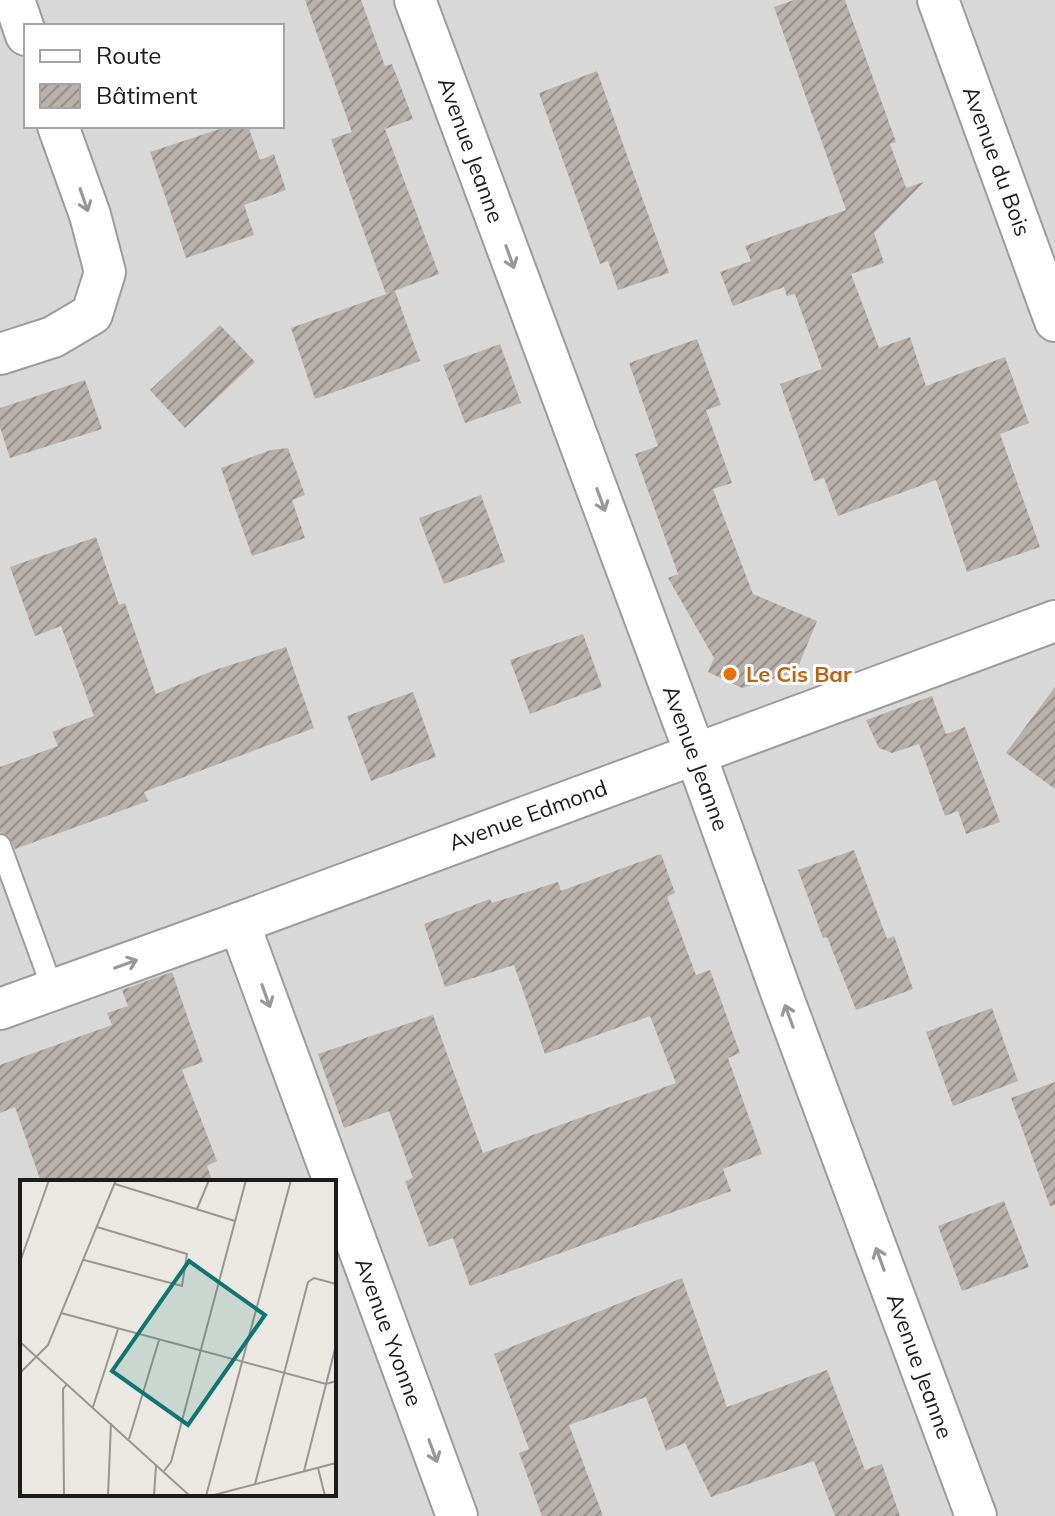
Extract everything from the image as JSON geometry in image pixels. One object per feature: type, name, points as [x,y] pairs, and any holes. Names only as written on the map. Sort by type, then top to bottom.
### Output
[{"type":"street","points":[[14,0],[24,29]]},
{"type":"street","name":"Avenue Jeanne","points":[[415,0],[976,1516]]},
{"type":"street","name":"Avenue du Bois","points":[[938,0],[1055,321]]},
{"type":"street","points":[[0,354],[53,337],[92,314],[105,272],[90,215],[59,128]]},
{"type":"street","name":"Avenue Edmond","points":[[0,1009],[1055,621]]},
{"type":"street","name":"Avenue Yvonne","points":[[239,923],[333,1180]]},
{"type":"street","name":"Avenue Yvonne","points":[[336,1187],[457,1516]]},
{"type":"lane","points":[[0,845],[53,990]]},
{"type":"shaded area","points":[[0,0],[1055,0],[1055,1516],[0,1516]]},
{"type":"building","points":[[305,0],[361,0],[385,66],[392,64],[413,119],[385,129],[439,274],[386,294],[353,202],[356,200],[353,201],[331,139],[352,132]]},
{"type":"building","points":[[794,0],[845,0],[896,142],[890,144],[906,188],[924,182],[874,233],[884,263],[851,274],[879,348],[910,337],[926,386],[1005,357],[1029,423],[1000,434],[1040,547],[967,572],[936,480],[838,516],[824,478],[814,481],[780,384],[822,369],[795,294],[787,296],[784,287],[733,306],[720,272],[751,261],[745,246],[846,210],[774,7]]},
{"type":"building","points":[[597,71],[669,273],[618,290],[608,261],[600,264],[539,93]]},
{"type":"building","points":[[223,128],[249,128],[260,160],[274,154],[286,190],[244,205],[254,235],[186,258],[150,152]]},
{"type":"building","points":[[395,291],[420,361],[315,399],[291,328]]},
{"type":"building","points":[[220,325],[255,362],[185,428],[150,390]]},
{"type":"building","points":[[697,339],[721,405],[706,410],[732,483],[713,489],[753,594],[817,621],[796,672],[742,688],[708,672],[714,658],[668,578],[678,574],[635,454],[658,446],[629,363]]},
{"type":"building","points":[[500,344],[521,403],[465,423],[443,365]]},
{"type":"building","points":[[85,380],[102,429],[10,458],[0,427],[0,408]]},
{"type":"building","points":[[288,448],[305,495],[292,500],[305,538],[252,556],[221,468],[271,450]]},
{"type":"building","points":[[481,495],[505,562],[444,584],[419,518]]},
{"type":"building","points":[[96,537],[119,605],[125,603],[156,694],[215,670],[286,647],[314,728],[144,792],[148,801],[15,849],[9,836],[0,832],[0,767],[58,746],[52,732],[94,716],[61,626],[35,636],[10,567]]},
{"type":"building","points":[[583,634],[602,687],[530,714],[510,660]]},
{"type":"building","points":[[1055,687],[1055,789],[1006,753]]},
{"type":"building","points":[[413,692],[436,757],[371,781],[347,716]]},
{"type":"building","points":[[932,696],[946,734],[965,727],[1000,822],[966,834],[958,811],[945,816],[919,744],[892,753],[879,748],[866,720]]},
{"type":"building","points":[[854,850],[887,939],[894,936],[913,989],[856,1010],[827,937],[823,938],[798,870]]},
{"type":"building","points":[[661,854],[675,893],[667,897],[696,975],[710,970],[740,1053],[728,1058],[762,1154],[723,1169],[731,1191],[470,1286],[453,1238],[429,1247],[405,1181],[413,1178],[389,1111],[344,1128],[318,1054],[433,1015],[483,1153],[676,1083],[650,1016],[545,1054],[514,965],[445,987],[424,924],[490,899],[492,903],[558,882],[561,891]]},
{"type":"building","points":[[172,972],[203,1062],[182,1070],[217,1161],[207,1166],[212,1180],[40,1180],[15,1107],[0,1113],[0,1065],[112,1025],[107,1013],[128,1006],[122,990]]},
{"type":"building","points":[[992,1008],[1018,1081],[953,1106],[926,1032]]},
{"type":"building","points":[[1055,1082],[1055,1205],[1050,1206],[1011,1098]]},
{"type":"building","points":[[1004,1201],[1029,1267],[962,1291],[938,1226]]},
{"type":"building","points":[[682,1278],[727,1407],[827,1370],[865,1470],[882,1464],[900,1516],[835,1516],[814,1461],[711,1497],[685,1443],[666,1451],[646,1397],[569,1425],[603,1516],[542,1516],[519,1453],[529,1449],[494,1354]]},
{"type":"place","name":"Le Cis Bar","points":[[730,674]]}]
